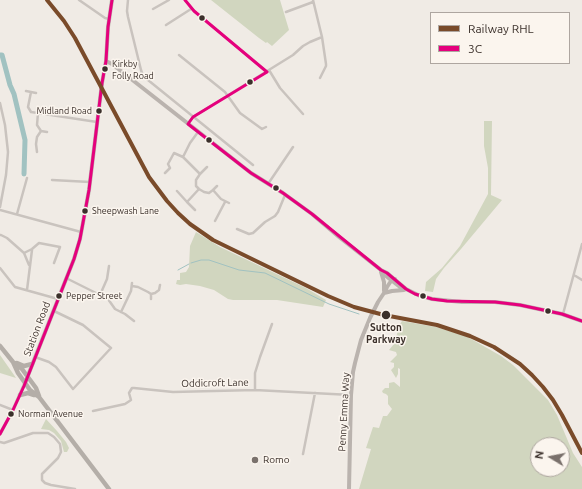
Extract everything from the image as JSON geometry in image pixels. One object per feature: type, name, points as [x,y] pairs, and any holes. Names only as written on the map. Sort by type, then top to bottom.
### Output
[{"type":"highway","points":[[0,346],[13,362],[22,369],[36,388],[39,397]]},
{"type":"highway","points":[[13,362],[24,366],[32,364]]},
{"type":"highway","points":[[13,362],[18,373],[31,391],[39,397],[109,489]]},
{"type":"highway","points":[[20,395],[28,393],[39,397]]},
{"type":"main road","name":"Station Road","points":[[25,383],[74,259],[80,239],[90,182],[106,62],[106,44],[112,0]]},
{"type":"main road","points":[[106,62],[112,64],[251,173],[312,214],[400,287],[432,299],[462,302],[495,302],[520,305],[562,314],[582,321]]},
{"type":"main road","points":[[381,270],[384,282],[384,293],[396,290],[408,290]]},
{"type":"main road","name":"Penny Emma Way","points":[[349,489],[351,395],[355,362],[361,340],[376,305],[386,287],[393,281]]},
{"type":"street","points":[[79,0],[105,18],[109,18]]},
{"type":"street","points":[[128,0],[128,17],[143,76],[253,165]]},
{"type":"street","points":[[153,9],[169,0]]},
{"type":"street","points":[[186,0],[191,9],[268,71],[280,88],[303,114]]},
{"type":"street","points":[[286,12],[313,1],[322,37],[326,64],[320,78]]},
{"type":"street","points":[[166,25],[191,9]]},
{"type":"street","points":[[188,124],[193,117],[293,55],[306,44],[322,37]]},
{"type":"street","points":[[179,55],[225,92],[240,113],[262,128],[266,127]]},
{"type":"street","points":[[26,91],[36,93]]},
{"type":"street","points":[[31,92],[28,107],[31,112],[97,122]]},
{"type":"street","points":[[0,103],[5,125],[8,152],[6,175],[0,207]]},
{"type":"street","points":[[38,113],[37,126],[41,131],[47,132]]},
{"type":"street","points":[[37,152],[37,137],[41,131]]},
{"type":"street","points":[[183,157],[190,143],[198,132]]},
{"type":"street","points":[[268,184],[293,147]]},
{"type":"street","points":[[165,173],[170,168],[168,164],[174,153],[183,157],[200,174]]},
{"type":"street","points":[[207,167],[196,180],[196,186],[204,192],[210,193],[217,186]]},
{"type":"street","points":[[17,214],[27,178]]},
{"type":"street","points":[[52,180],[90,182]]},
{"type":"street","points":[[187,202],[199,189]]},
{"type":"street","points":[[213,190],[221,200],[229,203]]},
{"type":"street","points":[[177,191],[195,210]]},
{"type":"street","points":[[237,229],[249,234],[253,233],[265,222],[275,216],[285,195]]},
{"type":"street","points":[[215,221],[225,202]]},
{"type":"street","points":[[0,210],[81,232]]},
{"type":"street","points":[[0,235],[7,238],[24,253],[29,265]]},
{"type":"street","points":[[24,253],[39,243],[60,248],[54,263]]},
{"type":"street","points":[[562,314],[582,244]]},
{"type":"street","points":[[27,290],[32,249]]},
{"type":"street","points":[[100,295],[107,279],[108,266]]},
{"type":"street","points":[[0,268],[15,287],[58,299]]},
{"type":"street","points":[[574,275],[582,280]]},
{"type":"street","points":[[66,278],[108,299],[115,309],[134,321]]},
{"type":"street","points":[[121,312],[131,291],[132,284],[151,294]]},
{"type":"street","points":[[151,294],[155,293],[160,285]]},
{"type":"street","points":[[151,294],[151,299]]},
{"type":"street","points":[[35,357],[49,362],[56,367],[73,389],[111,348],[83,325],[53,311]]},
{"type":"street","points":[[255,390],[256,374],[260,357],[272,324]]},
{"type":"street","name":"Station Road","points":[[0,434],[25,383]]},
{"type":"street","name":"Oddicroft Lane","points":[[93,411],[125,404],[131,400],[129,393],[132,388],[173,392],[255,390],[351,395]]},
{"type":"street","points":[[303,454],[314,393]]},
{"type":"street","points":[[0,405],[13,410]]},
{"type":"street","points":[[0,442],[4,443],[33,433],[48,433],[60,444],[61,452],[58,458],[42,474],[42,480],[45,484],[75,489]]},
{"type":"green space","points":[[211,0],[280,0],[289,30],[272,46],[259,38]]},
{"type":"green space","points":[[484,121],[492,121],[491,195],[502,200],[444,268],[436,279],[433,292],[425,291],[426,282],[442,268],[460,246],[488,194],[488,168],[484,146]]},
{"type":"green space","points":[[196,232],[220,247],[306,288],[326,300],[323,307],[277,300],[233,300],[228,299],[214,290],[200,286],[176,284],[177,280],[180,280],[180,273],[186,272],[189,267],[190,246]]},
{"type":"green space","points":[[402,321],[436,327],[466,336],[501,356],[513,365],[548,400],[557,415],[566,437],[530,437],[530,477],[570,477],[570,446],[582,467],[582,489],[359,489],[371,449],[366,448],[373,427],[379,428],[383,416],[387,416],[392,409],[388,404],[388,396],[382,391],[385,388],[389,388],[389,383],[394,382],[400,387],[400,369],[398,368],[396,378],[391,370],[394,367],[394,363],[390,362],[397,355],[396,352],[389,350],[394,344]]},
{"type":"green space","points":[[0,355],[14,375],[16,378],[0,373]]},
{"type":"green space","points":[[46,419],[66,442],[69,448],[67,452],[64,452],[61,441],[54,433],[49,430],[41,429]]},
{"type":"waterway","points":[[0,55],[2,55],[14,94],[25,140],[24,174]]},
{"type":"waterway","points":[[191,263],[201,260],[209,260],[239,270],[265,273],[329,304],[359,314]]},
{"type":"waterway","points":[[178,270],[189,264]]},
{"type":"rail line","name":"RHL","points":[[47,0],[64,21],[75,38],[149,177],[167,201],[190,224],[213,240],[328,296],[354,307],[384,315],[437,325],[470,336],[494,347],[520,364],[543,387],[562,415],[582,453]]},
{"type":"transit line","name":"3C","points":[[0,434],[24,386],[74,259],[80,239],[89,190],[106,61],[108,27],[112,0]]},
{"type":"transit line","name":"3C","points":[[185,0],[194,11],[267,72],[193,117],[188,124],[251,173],[283,193],[312,214],[381,270],[415,294],[432,299],[447,301],[495,302],[520,305],[562,314],[582,321]]},
{"type":"place","name":"Kirkby Folly Road","points":[[105,69]]},
{"type":"place","name":"Midland Road","points":[[99,111]]},
{"type":"place","name":"Sheepwash Lane","points":[[85,211]]},
{"type":"place","name":"Pepper Street","points":[[59,296]]},
{"type":"place","name":"Sutton Parkway","points":[[386,315]]},
{"type":"place","name":"Norman Avenue","points":[[11,414]]},
{"type":"place","name":"Romo","points":[[255,460]]}]
